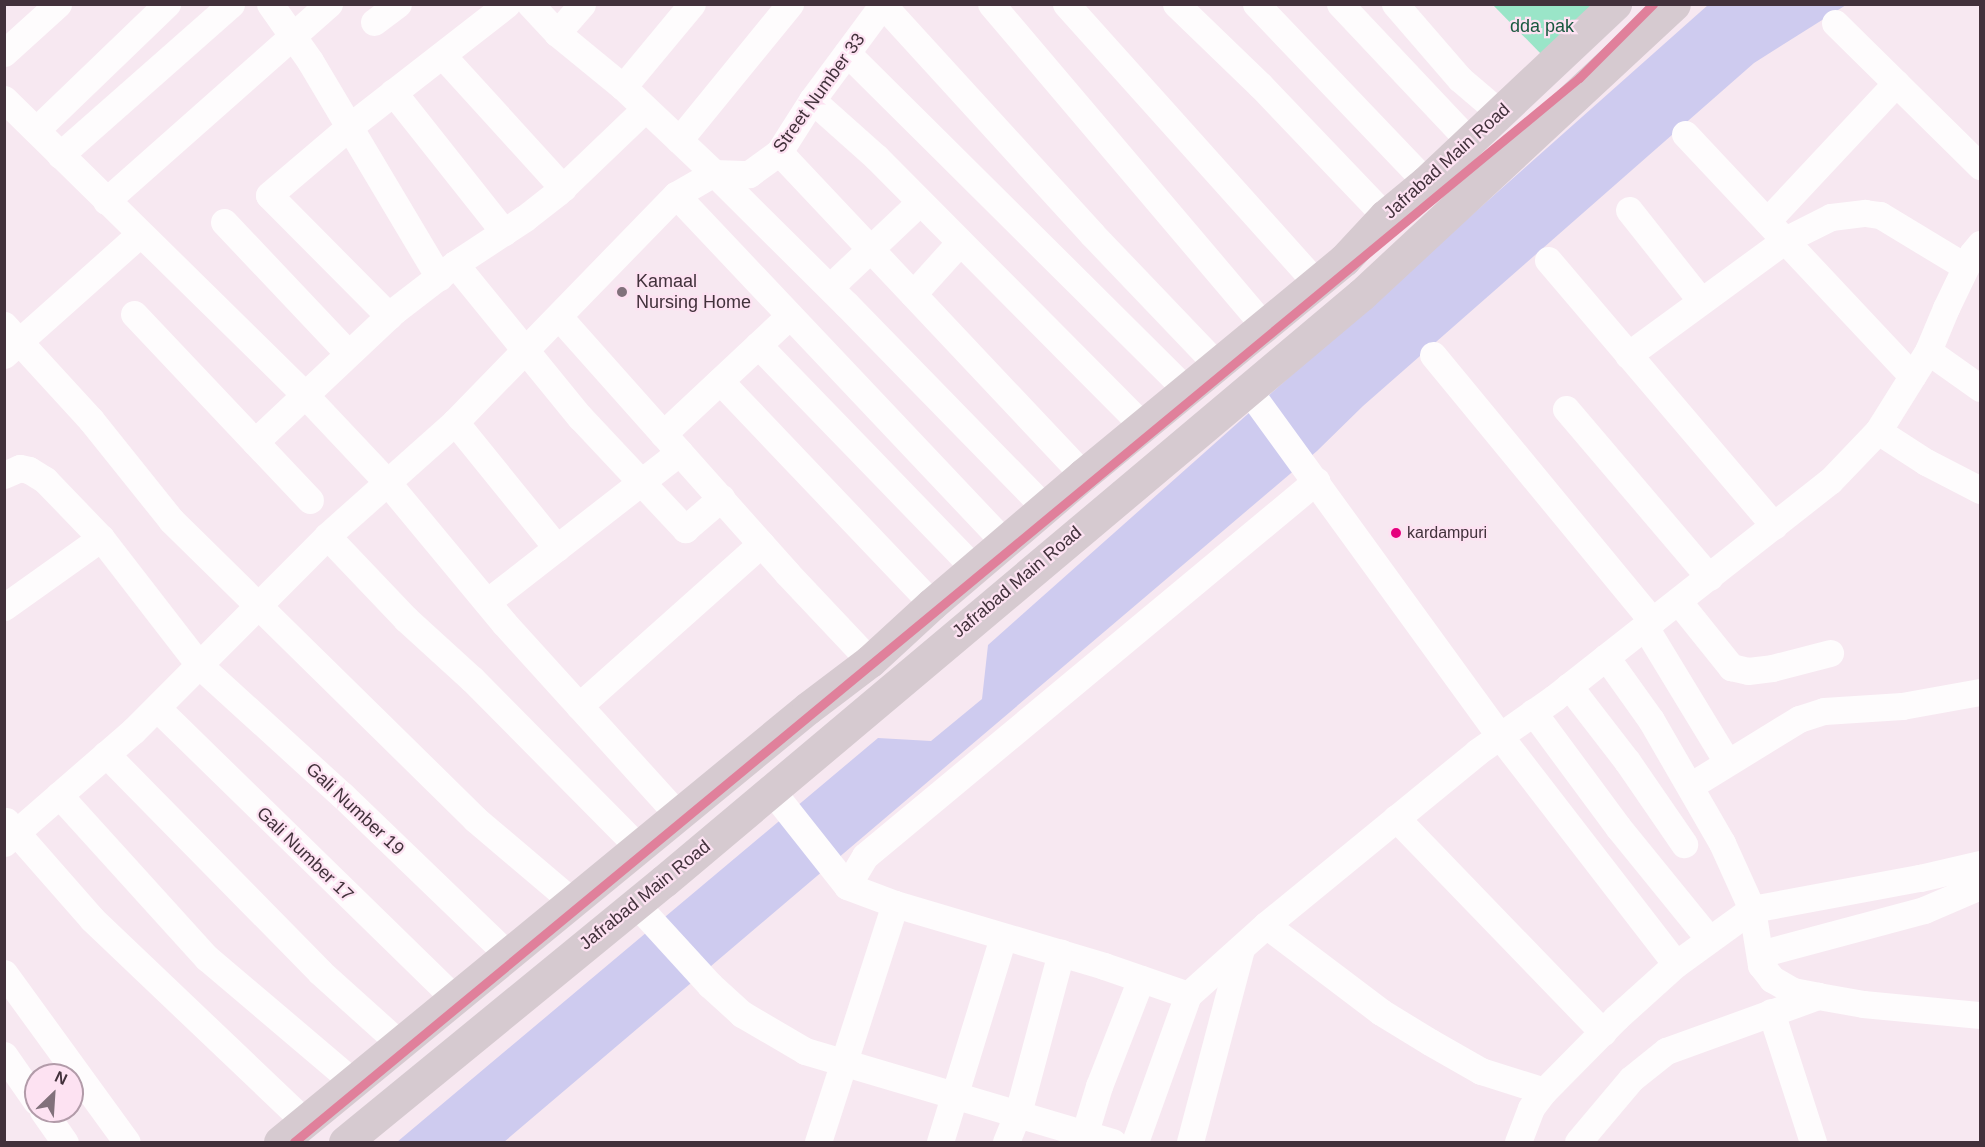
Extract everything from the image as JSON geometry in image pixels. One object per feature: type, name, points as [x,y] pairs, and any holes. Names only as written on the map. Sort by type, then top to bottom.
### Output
[{"type":"main road","name":"Jafrabad Main Road","points":[[280,1143],[678,814],[808,708],[870,661],[932,604],[1083,475],[1344,260],[1385,216],[1470,142],[1615,4]]},
{"type":"main road","name":"Jafrabad Main Road","points":[[345,1143],[642,909],[771,790],[1247,388],[1361,295],[1674,4]]},
{"type":"main road","points":[[1529,85],[1554,116]]},
{"type":"street","points":[[4,53],[58,4]]},
{"type":"street","points":[[36,130],[167,4]]},
{"type":"street","points":[[60,155],[231,4]]},
{"type":"street","points":[[270,4],[349,127],[447,270],[527,351],[580,417],[685,529],[720,498]]},
{"type":"street","points":[[106,201],[329,4]]},
{"type":"street","points":[[374,22],[398,4]]},
{"type":"street","points":[[389,316],[269,195],[349,127],[507,4]]},
{"type":"street","points":[[530,4],[557,33],[623,87],[714,173],[830,287],[1046,508]]},
{"type":"street","points":[[557,33],[582,4]]},
{"type":"street","points":[[623,87],[692,4]]},
{"type":"street","points":[[679,140],[790,4]]},
{"type":"street","points":[[991,4],[1264,326]]},
{"type":"street","points":[[1066,4],[1316,283]]},
{"type":"street","points":[[1176,4],[1260,85],[1385,216]]},
{"type":"street","points":[[1256,4],[1426,182]]},
{"type":"street","points":[[1340,4],[1470,142]]},
{"type":"street","points":[[1395,4],[1460,79],[1500,113]]},
{"type":"street","points":[[883,5],[1092,234],[1218,365]]},
{"type":"street","name":"Street Number 33","points":[[714,173],[749,174],[779,152],[812,100],[883,5]]},
{"type":"street","points":[[1835,23],[1980,166]]},
{"type":"street","points":[[847,53],[1187,391]]},
{"type":"street","points":[[442,55],[563,188]]},
{"type":"street","points":[[1628,355],[1701,301],[1776,231],[1896,83]]},
{"type":"street","points":[[393,92],[504,232]]},
{"type":"street","points":[[4,99],[305,395],[387,482],[486,602],[678,814]]},
{"type":"street","points":[[812,100],[876,157],[1144,427]]},
{"type":"street","points":[[255,442],[389,316],[447,270],[504,232],[563,188],[645,109]]},
{"type":"street","points":[[1685,134],[1912,376]]},
{"type":"street","points":[[779,152],[1083,475]]},
{"type":"street","points":[[305,1122],[92,919],[9,832],[59,795],[157,708],[327,536],[455,422],[527,351],[676,195],[714,173]]},
{"type":"street","points":[[676,195],[1005,543]]},
{"type":"street","points":[[830,287],[921,202]]},
{"type":"street","points":[[1629,210],[1701,301]]},
{"type":"street","points":[[1776,231],[1831,217],[1865,213],[1880,215],[1966,267]]},
{"type":"street","points":[[224,222],[348,353]]},
{"type":"street","points":[[140,234],[9,341],[91,420],[171,520],[475,819],[573,902]]},
{"type":"street","points":[[913,294],[960,242]]},
{"type":"street","points":[[1135,1143],[1188,995],[1266,925],[1498,735],[1569,686],[1830,481],[1878,431],[1928,351],[1966,267],[1980,244]]},
{"type":"street","points":[[1548,260],[1774,526]]},
{"type":"street","points":[[134,314],[310,500]]},
{"type":"street","points":[[486,602],[642,483],[720,381],[789,316]]},
{"type":"street","points":[[559,317],[761,544],[870,661]]},
{"type":"street","points":[[758,345],[975,569]]},
{"type":"street","points":[[1928,351],[1980,387]]},
{"type":"street","points":[[1433,355],[1649,624],[1728,762]]},
{"type":"street","points":[[720,381],[932,604]]},
{"type":"street","points":[[1247,388],[1498,735],[1677,964]]},
{"type":"street","points":[[1566,409],[1709,577]]},
{"type":"street","points":[[455,422],[557,548]]},
{"type":"street","points":[[1878,431],[1926,462],[1980,490]]},
{"type":"street","name":"Gali Number 19","points":[[4,475],[20,468],[37,474],[101,538],[200,665],[342,795],[508,955]]},
{"type":"street","points":[[847,886],[866,856],[1316,481]]},
{"type":"street","points":[[327,536],[406,619],[472,680],[638,847]]},
{"type":"street","points":[[4,607],[101,538]]},
{"type":"street","points":[[579,706],[761,544]]},
{"type":"street","points":[[1678,601],[1731,667],[1748,671],[1772,668],[1830,653]]},
{"type":"street","points":[[1606,657],[1651,720],[1722,843],[1752,909],[1761,965],[1772,979],[1793,991],[1863,1004],[1980,1014]]},
{"type":"street","points":[[1569,686],[1627,761],[1684,844]]},
{"type":"street","points":[[1690,786],[1799,719],[1824,711],[1902,706],[1980,692]]},
{"type":"street","name":"Gali Number 17","points":[[157,708],[455,999]]},
{"type":"street","points":[[1533,712],[1618,827],[1709,939]]},
{"type":"street","points":[[106,754],[320,972],[400,1044]]},
{"type":"street","points":[[771,790],[847,886],[895,904],[1062,953],[1188,995]]},
{"type":"street","points":[[59,795],[207,958],[353,1082]]},
{"type":"street","points":[[1396,818],[1603,1032]]},
{"type":"street","points":[[1518,1143],[1531,1108],[1544,1091],[1603,1032],[1677,964],[1752,909],[1920,878],[1980,864]]},
{"type":"street","points":[[1760,954],[1924,910],[1980,886]]},
{"type":"street","points":[[818,1143],[846,1062],[895,904]]},
{"type":"street","points":[[642,909],[710,985],[742,1014],[805,1051],[1018,1113],[1083,1138],[1113,1143]]},
{"type":"street","points":[[1266,925],[1381,1012],[1430,1042],[1481,1071],[1544,1091]]},
{"type":"street","points":[[940,1143],[1003,937]]},
{"type":"street","points":[[1190,1143],[1241,949]]},
{"type":"street","points":[[1006,1143],[1018,1113],[1062,953]]},
{"type":"street","points":[[4,973],[127,1143]]},
{"type":"street","points":[[1083,1138],[1099,1086],[1141,979]]},
{"type":"street","points":[[1578,1143],[1630,1079],[1666,1051],[1818,996]]},
{"type":"street","points":[[1771,1012],[1813,1143]]},
{"type":"street","points":[[4,1055],[24,1084]]},
{"type":"street","points":[[51,1123],[65,1143]]},
{"type":"green space","name":"dda pak","points":[[1493,5],[1593,5],[1543,56]]},
{"type":"water","points":[[1708,5],[1846,5],[1754,63],[1363,406],[1317,451],[504,1142],[397,1142],[878,738],[931,741],[982,699],[988,645]]},
{"type":"transit line","points":[[294,1142],[1579,78],[1653,4]]},
{"type":"place","name":"Kamaal Nursing Home","points":[[622,292]]},
{"type":"place","name":"kardampuri","points":[[1396,533]]}]
